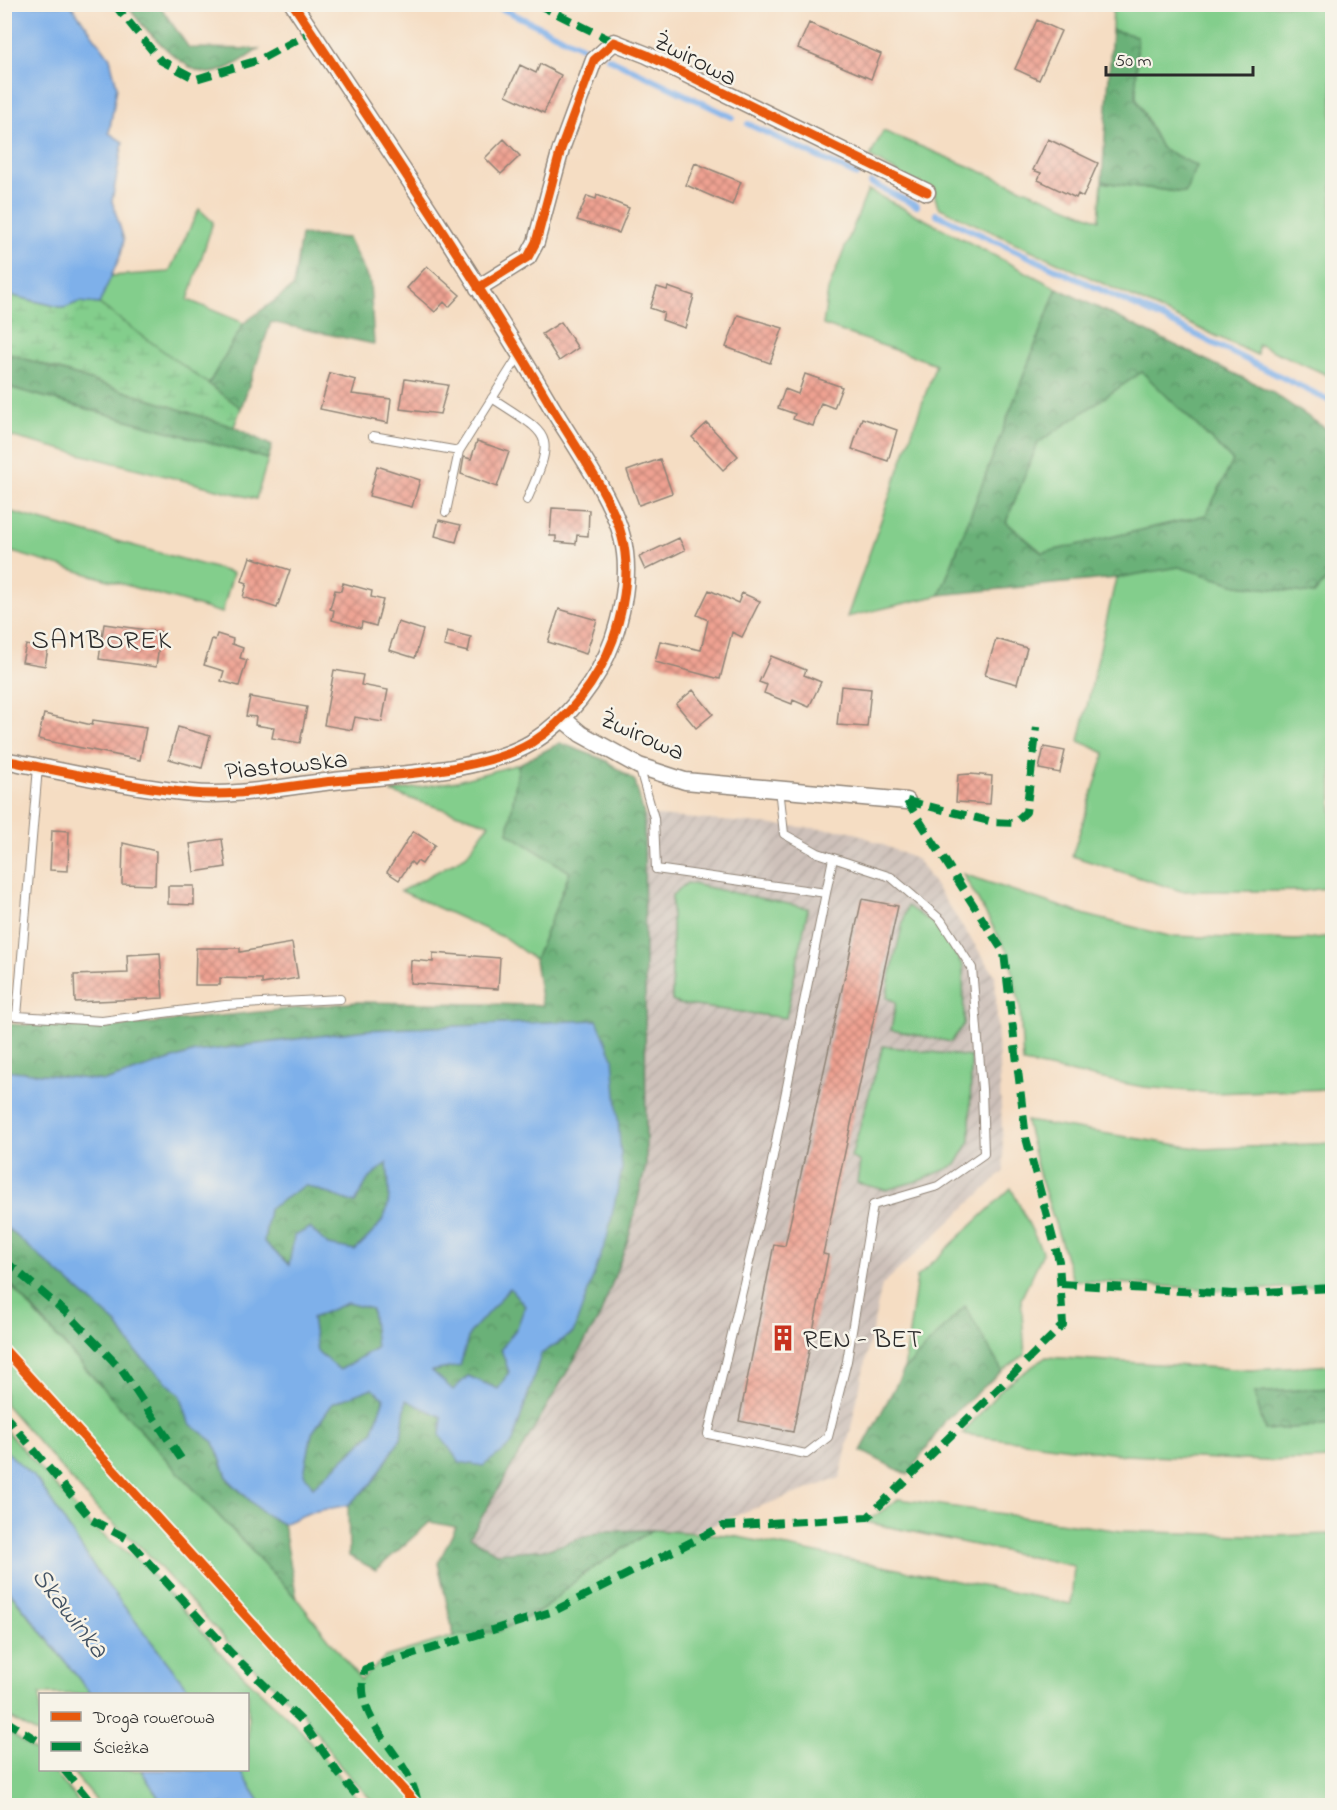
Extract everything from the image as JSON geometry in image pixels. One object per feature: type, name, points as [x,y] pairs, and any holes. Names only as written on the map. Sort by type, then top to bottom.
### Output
[{"type":"street","name":"Żwirowa","points":[[293,4],[520,354],[616,516],[626,562],[622,609],[608,654],[584,692],[563,719],[581,734],[639,766],[685,781],[907,801]]},
{"type":"street","name":"Żwirowa","points":[[478,288],[528,257],[532,250],[561,148],[594,60],[614,42],[647,55],[927,192]]},
{"type":"street","name":"Piastowska","points":[[4,760],[159,789],[196,793],[235,792],[449,767],[482,761],[529,744],[563,719]]},
{"type":"lane","points":[[446,512],[459,451],[520,354]]},
{"type":"lane","points":[[492,398],[539,429],[545,438],[544,459],[527,500]]},
{"type":"lane","points":[[373,436],[459,451]]},
{"type":"lane","points":[[17,1016],[38,766]]},
{"type":"lane","points":[[639,766],[654,818],[656,869],[826,892]]},
{"type":"lane","points":[[779,788],[784,834],[818,853],[891,877],[941,920],[972,968],[982,1089],[984,1154],[938,1186],[873,1205],[847,1361],[828,1437],[806,1454],[708,1434],[766,1191],[833,858]]},
{"type":"lane","points":[[4,1015],[102,1021],[225,1005],[340,999]]},
{"type":"shaded area","points":[[644,815],[851,831],[918,860],[995,975],[1004,1171],[882,1285],[840,1478],[747,1511],[700,1531],[603,1531],[549,1549],[496,1553],[470,1537],[600,1316],[629,1237],[646,1165]]},
{"type":"green space","points":[[127,5],[159,5],[189,48],[259,49],[223,70],[209,73],[199,71],[175,57],[142,24]]},
{"type":"green space","points":[[1113,5],[1332,5],[1332,377],[1258,344],[1257,355],[938,207],[934,193],[870,157],[883,131],[1099,220],[1102,182],[1185,193],[1197,166],[1161,148],[1136,97],[1137,36],[1112,30]]},
{"type":"green space","points":[[1112,30],[1137,36],[1136,98],[1161,148],[1197,166],[1185,193],[1102,182]]},
{"type":"green space","points":[[868,190],[1057,288],[940,595],[847,617],[936,364],[823,325],[828,290]]},
{"type":"green space","points":[[199,209],[213,222],[188,300],[244,323],[208,385],[99,304],[111,276],[169,272]]},
{"type":"green space","points":[[301,235],[348,238],[370,283],[374,344],[271,322],[241,408],[208,385],[244,323],[293,287]]},
{"type":"green space","points":[[1057,288],[1270,391],[1332,433],[1332,573],[1314,594],[1237,585],[1179,567],[1116,578],[940,595]],"holes":[[[1142,372],[1233,461],[1206,515],[1042,553],[1006,522],[1038,443]]]},
{"type":"green space","points":[[4,294],[64,308],[79,302],[99,304],[241,408],[234,427],[5,352]]},
{"type":"green space","points":[[4,352],[234,427],[272,446],[268,459],[5,386]]},
{"type":"green space","points":[[1143,371],[1233,461],[1206,515],[1043,553],[1006,522],[1038,443]]},
{"type":"green space","points":[[4,386],[268,459],[256,499],[5,435]]},
{"type":"green space","points":[[4,510],[233,573],[222,613],[5,550]]},
{"type":"green space","points":[[1179,566],[1237,585],[1314,594],[1332,573],[1332,887],[1304,891],[1181,891],[1072,856],[1105,753],[1079,741],[1116,578]]},
{"type":"green space","points":[[560,743],[605,760],[635,781],[644,815],[646,1165],[629,1237],[600,1316],[470,1537],[496,1553],[549,1549],[603,1531],[652,1530],[582,1575],[542,1610],[499,1631],[454,1636],[438,1563],[456,1527],[430,1522],[376,1570],[349,1556],[348,1505],[373,1482],[401,1438],[406,1399],[442,1417],[512,1444],[541,1354],[573,1333],[597,1020],[367,1030],[195,1052],[105,1081],[5,1070],[5,1024],[103,1028],[357,1002],[542,1005],[535,960],[570,872],[508,833],[519,764]]},
{"type":"green space","points":[[519,764],[508,833],[570,872],[535,960],[505,938],[401,891],[466,856],[489,824],[390,792],[457,781]]},
{"type":"green space","points":[[963,874],[1086,915],[1169,936],[1297,940],[1332,936],[1332,1089],[1211,1093],[1143,1087],[1023,1063],[1020,1007],[1009,955]]},
{"type":"green space","points":[[687,883],[808,908],[786,1018],[679,1004],[672,1001],[672,895]]},
{"type":"green space","points":[[907,906],[937,926],[963,966],[964,1024],[951,1042],[891,1030],[896,1002],[887,998],[889,981]]},
{"type":"green space","points":[[883,1046],[971,1057],[970,1141],[956,1165],[921,1180],[886,1190],[857,1183],[860,1162],[851,1157]]},
{"type":"green space","points":[[1026,1121],[1203,1149],[1332,1143],[1332,1285],[1234,1291],[1073,1280],[1038,1170]]},
{"type":"green space","points":[[387,1162],[389,1192],[386,1212],[375,1230],[355,1250],[328,1245],[290,1265],[264,1242],[269,1209],[305,1185],[355,1203],[367,1181]]},
{"type":"green space","points":[[1011,1188],[1043,1253],[1021,1299],[1025,1355],[1002,1371],[965,1307],[904,1370],[917,1277]]},
{"type":"green space","points":[[5,1226],[117,1324],[135,1351],[181,1396],[189,1423],[214,1442],[228,1480],[263,1513],[283,1524],[297,1599],[175,1469],[5,1278]]},
{"type":"green space","points":[[4,1278],[175,1469],[297,1599],[361,1680],[385,1657],[454,1636],[499,1631],[542,1610],[582,1575],[652,1530],[728,1535],[1071,1604],[1074,1566],[866,1522],[899,1499],[1121,1531],[1273,1536],[1332,1534],[1332,1805],[376,1805],[341,1767],[304,1715],[234,1649],[146,1552],[98,1510],[5,1404]]},
{"type":"green space","points":[[510,1287],[525,1306],[518,1328],[501,1349],[509,1372],[498,1390],[468,1376],[453,1391],[432,1371],[460,1366],[469,1334]]},
{"type":"green space","points":[[347,1303],[372,1309],[376,1348],[340,1370],[317,1351],[312,1318]]},
{"type":"green space","points":[[965,1306],[1002,1371],[945,1421],[908,1475],[861,1451],[904,1370]]},
{"type":"green space","points":[[1046,1357],[1251,1370],[1332,1365],[1332,1388],[1254,1393],[1265,1430],[1332,1425],[1332,1459],[1267,1461],[1125,1455],[962,1434],[1003,1387]]},
{"type":"green space","points":[[372,1388],[384,1398],[372,1433],[313,1488],[304,1474],[312,1433],[333,1403]]},
{"type":"green space","points":[[1332,1388],[1332,1425],[1265,1430],[1254,1393]]},
{"type":"green space","points":[[4,1428],[92,1527],[142,1563],[227,1660],[298,1727],[363,1805],[262,1805],[241,1771],[249,1771],[249,1693],[191,1693],[98,1573],[38,1481],[5,1450]]},
{"type":"green space","points":[[4,1585],[90,1693],[39,1693],[39,1734],[5,1715]]},
{"type":"green space","points":[[5,1729],[39,1754],[39,1771],[54,1771],[81,1805],[5,1805]]},
{"type":"green space","points":[[72,1771],[142,1771],[163,1805],[100,1805]]},
{"type":"water","points":[[4,5],[71,5],[110,58],[117,87],[109,133],[123,142],[112,201],[124,240],[121,254],[99,304],[79,302],[64,308],[5,294]]},
{"type":"water","points":[[597,1020],[613,1058],[622,1169],[607,1238],[573,1333],[541,1354],[512,1444],[483,1466],[459,1462],[440,1435],[442,1417],[406,1400],[401,1438],[373,1482],[348,1505],[311,1512],[283,1524],[263,1513],[228,1479],[214,1442],[189,1423],[181,1396],[135,1351],[117,1324],[5,1226],[5,1070],[105,1081],[195,1052],[367,1030]],"holes":[[[387,1163],[389,1192],[386,1212],[375,1230],[355,1250],[328,1245],[310,1228],[294,1236],[289,1265],[264,1242],[269,1209],[305,1185],[355,1203],[367,1181]],[[510,1288],[525,1306],[517,1328],[501,1349],[509,1372],[498,1389],[468,1376],[453,1390],[432,1371],[460,1366],[469,1334]],[[347,1303],[372,1309],[376,1348],[340,1370],[317,1351],[312,1318]],[[372,1388],[384,1398],[372,1433],[313,1487],[304,1474],[312,1433],[333,1403]]]},
{"type":"water","name":"Skawinka","points":[[5,1450],[38,1481],[98,1573],[191,1693],[90,1693],[5,1585]]},
{"type":"water","points":[[142,1771],[241,1771],[262,1805],[163,1805]]},
{"type":"building","points":[[1037,20],[1061,31],[1039,80],[1015,69]]},
{"type":"building","points":[[809,23],[881,54],[871,79],[798,48]]},
{"type":"building","points":[[540,64],[561,75],[544,113],[506,95],[520,65],[536,73]]},
{"type":"building","points":[[504,139],[520,156],[501,174],[485,158]]},
{"type":"building","points":[[1048,139],[1098,163],[1083,197],[1078,194],[1076,198],[1038,180],[1041,173],[1033,170]]},
{"type":"building","points":[[695,163],[741,182],[732,205],[686,185]]},
{"type":"building","points":[[597,195],[629,208],[619,233],[577,220],[587,196],[596,199]]},
{"type":"building","points":[[427,266],[460,295],[449,307],[444,302],[435,312],[407,288]]},
{"type":"building","points":[[657,287],[667,290],[668,287],[694,296],[685,328],[662,320],[664,313],[650,308]]},
{"type":"building","points":[[738,315],[783,328],[770,363],[726,347]]},
{"type":"building","points":[[561,322],[578,348],[559,361],[542,334]]},
{"type":"building","points":[[330,373],[356,380],[352,394],[391,399],[388,423],[320,409]]},
{"type":"building","points":[[805,374],[842,387],[834,408],[821,403],[813,426],[793,419],[795,414],[778,408],[785,389],[798,394]]},
{"type":"building","points":[[405,379],[448,385],[440,414],[400,409]]},
{"type":"building","points":[[862,418],[897,430],[888,461],[852,449]]},
{"type":"building","points":[[707,423],[738,456],[723,470],[692,437]]},
{"type":"building","points":[[477,441],[509,452],[497,487],[461,474],[464,457],[471,459]]},
{"type":"building","points":[[660,459],[672,493],[639,505],[627,471]]},
{"type":"building","points":[[377,466],[420,480],[412,507],[369,496]]},
{"type":"building","points":[[552,508],[589,510],[588,536],[577,535],[576,544],[556,542],[556,536],[550,536]]},
{"type":"building","points":[[439,520],[461,525],[456,542],[435,536]]},
{"type":"building","points":[[679,538],[685,550],[645,570],[639,557]]},
{"type":"building","points":[[250,557],[290,570],[277,608],[243,597],[247,583],[242,581]]},
{"type":"building","points":[[343,583],[372,591],[371,597],[383,600],[376,626],[362,622],[361,628],[332,620],[334,610],[330,609],[335,590],[341,591]]},
{"type":"building","points":[[709,590],[738,603],[742,593],[760,601],[742,637],[732,632],[720,679],[655,662],[660,641],[701,650],[708,620],[697,615]]},
{"type":"building","points":[[559,609],[597,620],[586,654],[548,642]]},
{"type":"building","points":[[398,622],[423,630],[415,658],[389,650]]},
{"type":"building","points":[[104,624],[161,632],[156,667],[99,659]]},
{"type":"building","points":[[447,631],[471,637],[468,652],[444,646]]},
{"type":"building","points":[[217,634],[233,639],[232,644],[243,648],[240,658],[247,660],[239,686],[221,681],[224,671],[204,665],[212,639],[215,640]]},
{"type":"building","points":[[996,639],[1027,648],[1017,684],[985,675]]},
{"type":"building","points":[[26,645],[48,649],[45,666],[22,662]]},
{"type":"building","points":[[771,656],[806,670],[804,675],[821,682],[809,707],[793,700],[792,704],[764,693],[767,685],[759,682]]},
{"type":"building","points":[[334,670],[363,675],[361,685],[388,690],[382,722],[355,717],[352,730],[324,725]]},
{"type":"building","points":[[841,686],[871,689],[867,727],[837,725]]},
{"type":"building","points":[[693,690],[713,714],[696,728],[676,704]]},
{"type":"building","points":[[250,697],[307,707],[300,743],[272,738],[274,728],[255,725],[256,717],[246,716]]},
{"type":"building","points":[[44,714],[92,725],[93,720],[146,728],[140,760],[38,739]]},
{"type":"building","points":[[178,727],[210,736],[202,768],[169,759]]},
{"type":"building","points":[[1044,747],[1065,751],[1060,773],[1039,769]]},
{"type":"building","points":[[958,775],[992,776],[990,804],[956,802]]},
{"type":"building","points":[[52,830],[69,831],[68,871],[50,870]]},
{"type":"building","points":[[413,831],[435,845],[422,864],[417,861],[414,865],[411,862],[399,880],[387,872]]},
{"type":"building","points":[[222,839],[226,867],[194,872],[190,844]]},
{"type":"building","points":[[123,843],[156,851],[155,885],[122,884]]},
{"type":"building","points":[[168,886],[194,886],[194,905],[168,904]]},
{"type":"building","points":[[862,899],[898,906],[823,1254],[828,1255],[793,1432],[739,1421],[774,1244],[785,1246]]},
{"type":"building","points":[[292,943],[298,978],[262,984],[262,979],[220,978],[220,985],[195,985],[196,948],[240,948],[240,952]]},
{"type":"building","points":[[160,953],[163,998],[75,1002],[74,975],[128,973],[127,955]]},
{"type":"building","points":[[433,953],[500,958],[498,989],[410,983],[411,960],[433,962]]},
{"type":"waterway","points":[[492,4],[586,49]]},
{"type":"waterway","points":[[608,58],[732,117]]},
{"type":"waterway","points":[[748,124],[857,175]]},
{"type":"waterway","points":[[871,183],[917,206]]},
{"type":"waterway","points":[[936,214],[1162,318],[1332,402]]},
{"type":"marked path","points":[[114,4],[160,60],[196,79],[259,60],[311,32]]},
{"type":"marked path","points":[[537,4],[614,42]]},
{"type":"marked path","points":[[907,801],[993,822],[1014,823],[1026,812],[1037,727]]},
{"type":"marked path","points":[[417,1799],[403,1766],[382,1736],[366,1705],[363,1688],[365,1669],[554,1611],[723,1526],[868,1517],[1063,1325],[1059,1261],[1026,1138],[1004,953],[907,801]]},
{"type":"marked path","points":[[4,1260],[70,1316],[121,1369],[184,1463]]},
{"type":"marked path","points":[[1061,1284],[1233,1294],[1332,1288]]},
{"type":"marked path","points":[[4,1414],[92,1520],[126,1538],[231,1653],[301,1720],[338,1773],[365,1806]]},
{"type":"marked path","points":[[4,1720],[39,1741]]},
{"type":"marked path","points":[[65,1771],[94,1806]]},
{"type":"cycle path","points":[[4,760],[145,787],[209,794],[258,791],[459,767],[510,753],[545,734],[569,711],[590,685],[613,640],[623,602],[626,563],[622,537],[609,504],[590,468],[487,300],[293,4]]},
{"type":"cycle path","points":[[478,288],[528,257],[536,242],[561,149],[594,60],[614,42],[647,55],[927,192]]},
{"type":"cycle path","points":[[4,1349],[418,1806]]},
{"type":"place","name":"REN - BET","points":[[783,1338]]},
{"type":"district","name":"SAMBOREK","points":[[102,639]]}]
